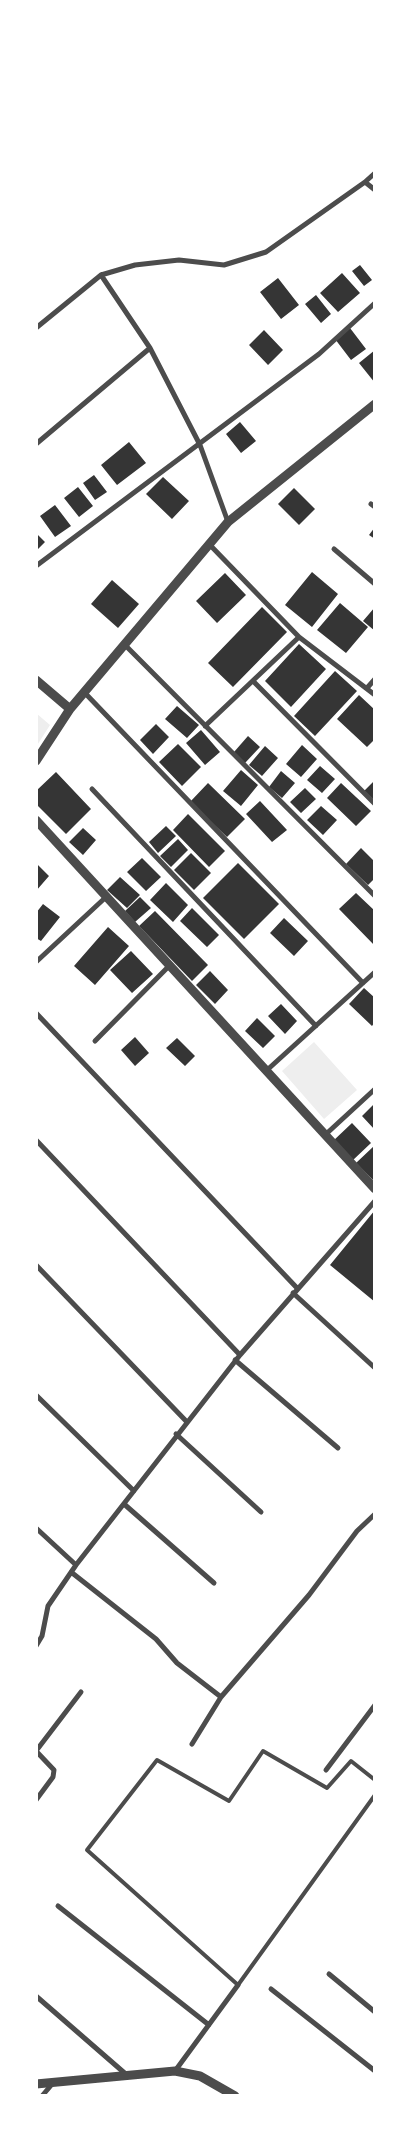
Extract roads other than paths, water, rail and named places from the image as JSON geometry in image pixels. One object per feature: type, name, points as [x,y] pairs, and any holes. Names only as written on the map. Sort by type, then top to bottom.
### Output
[{"type":"street","points":[[36,328],[101,274],[135,265],[179,260],[224,265],[266,252],[375,173]]},
{"type":"street","points":[[365,182],[375,190]]},
{"type":"street","points":[[101,274],[150,348],[200,445],[228,522]]},
{"type":"street","points":[[36,566],[319,354],[375,303]]},
{"type":"street","points":[[36,444],[150,348]]},
{"type":"street","points":[[36,761],[70,709],[228,522],[375,404]]},
{"type":"street","points":[[210,544],[300,637],[375,695]]},
{"type":"street","points":[[334,549],[375,584]]},
{"type":"street","points":[[206,726],[300,637]]},
{"type":"street","points":[[124,644],[375,896]]},
{"type":"street","points":[[367,688],[375,679]]},
{"type":"street","points":[[36,680],[70,709]]},
{"type":"street","points":[[253,681],[375,804]]},
{"type":"street","points":[[84,692],[363,983]]},
{"type":"street","points":[[92,789],[316,1026]]},
{"type":"street","points":[[36,820],[375,1189]]},
{"type":"street","points":[[36,962],[106,897]]},
{"type":"street","points":[[95,1041],[169,966]]},
{"type":"street","points":[[266,1071],[375,972]]},
{"type":"street","points":[[36,1013],[298,1288]]},
{"type":"street","points":[[325,1134],[375,1089]]},
{"type":"street","points":[[36,1140],[240,1355]]},
{"type":"street","points":[[36,1646],[42,1636],[48,1606],[76,1565],[235,1360],[375,1200]]},
{"type":"street","points":[[36,1265],[186,1421]]},
{"type":"street","points":[[293,1293],[375,1368]]},
{"type":"street","points":[[235,1360],[338,1448]]},
{"type":"street","points":[[36,1395],[134,1491]]},
{"type":"street","points":[[176,1434],[262,1512]]},
{"type":"street","points":[[124,1504],[214,1583]]},
{"type":"street","points":[[192,1744],[221,1697],[309,1595],[357,1532],[375,1514]]},
{"type":"street","points":[[36,1528],[76,1565]]},
{"type":"street","points":[[71,1572],[156,1639],[177,1663],[221,1697]]},
{"type":"street","points":[[36,1800],[53,1777],[54,1770],[36,1751],[81,1692]]},
{"type":"street","points":[[326,1770],[375,1705]]},
{"type":"street","points":[[58,1906],[209,2025]]},
{"type":"street","points":[[329,1974],[375,2012]]},
{"type":"street","points":[[175,2071],[238,1985]]},
{"type":"street","points":[[271,1989],[375,2071]]},
{"type":"street","points":[[36,1996],[128,2076]]},
{"type":"street","points":[[36,2084],[175,2071],[200,2076],[235,2096]]},
{"type":"street","points":[[42,2096],[54,2083]]},
{"type":"lane","points":[[375,1780],[351,1761],[327,1788],[263,1751],[229,1801],[157,1760],[86,1850],[238,1985],[375,1795]]}]
